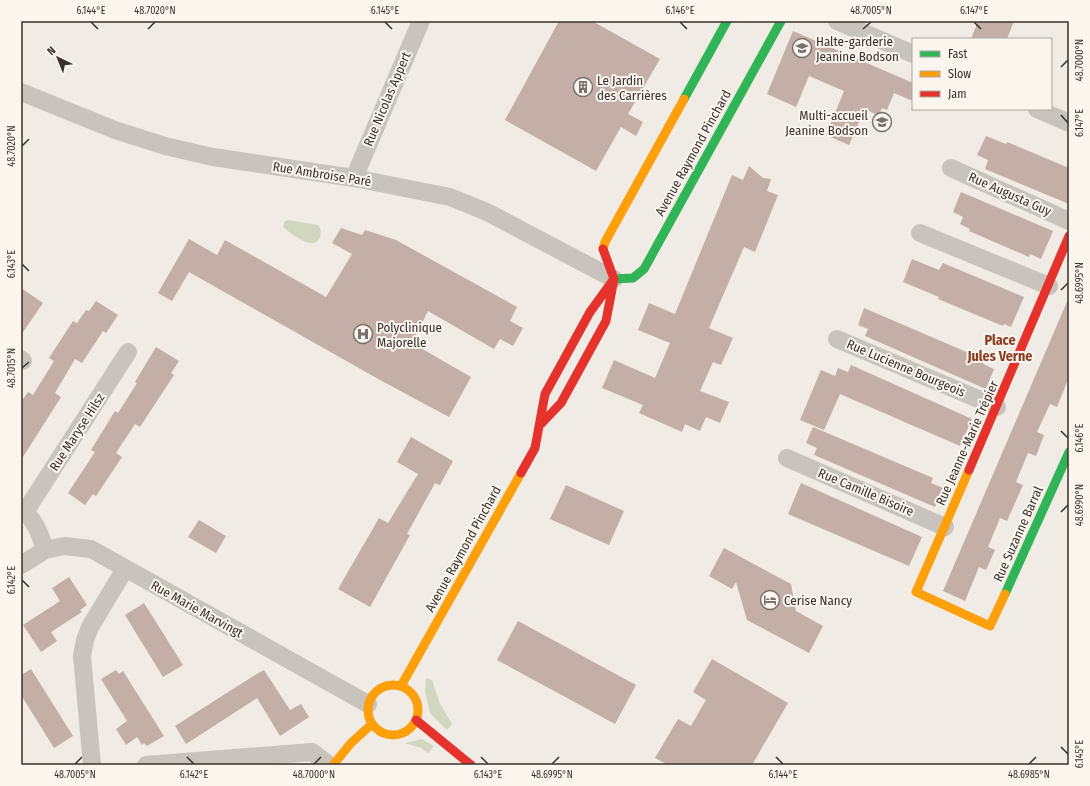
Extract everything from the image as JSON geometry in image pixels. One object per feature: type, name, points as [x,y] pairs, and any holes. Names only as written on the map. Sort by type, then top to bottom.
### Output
[{"type":"street","name":"Rue Nicolas Appert","points":[[354,178],[421,21]]},
{"type":"street","points":[[614,279],[603,251],[605,242],[727,21]]},
{"type":"street","name":"Avenue Raymond Pinchard","points":[[614,279],[633,278],[644,269],[781,21]]},
{"type":"street","points":[[837,21],[912,54]]},
{"type":"street","name":"Rue Ambroise Paré","points":[[21,92],[115,130],[165,146],[213,157],[354,178],[450,197],[469,203],[614,279]]},
{"type":"street","points":[[1039,110],[1069,123]]},
{"type":"street","name":"Rue Augusta Guy","points":[[951,168],[1069,221]]},
{"type":"street","points":[[920,233],[1049,286]]},
{"type":"street","name":"Rue Jeanne-Marie Trépier","points":[[916,592],[997,407],[1069,236]]},
{"type":"street","name":"Avenue Raymond Pinchard","points":[[401,686],[534,448],[541,424],[542,406],[545,394],[590,312],[614,279]]},
{"type":"street","name":"Avenue Raymond Pinchard","points":[[541,424],[561,403],[606,321],[614,279]]},
{"type":"street","name":"Rue Lucienne Bourgeois","points":[[837,339],[997,407]]},
{"type":"street","name":"Rue Maryse Hilsz","points":[[23,511],[128,352]]},
{"type":"street","name":"Rue Suzanne Barral","points":[[916,592],[990,626],[1069,452]]},
{"type":"street","name":"Rue Camille Bisoire","points":[[787,458],[945,527]]},
{"type":"street","points":[[23,511],[40,534],[45,550]]},
{"type":"street","name":"Rue Marie Marvingt","points":[[21,565],[45,550],[64,546],[91,549],[368,704]]},
{"type":"street","points":[[92,765],[82,656],[85,640],[125,569]]},
{"type":"street","points":[[385,686],[401,686],[411,692],[417,701],[418,712],[416,720],[406,732],[394,735],[382,733],[372,724],[368,714],[368,704],[371,696],[377,690],[385,686]]},
{"type":"street","points":[[416,720],[471,765]]},
{"type":"street","points":[[333,765],[351,743],[372,724]]},
{"type":"street","points":[[146,765],[312,752],[329,765]]},
{"type":"green space","points":[[289,220],[318,225],[321,231],[319,240],[313,243],[303,241],[283,227],[285,221]]},
{"type":"green space","points":[[426,678],[432,680],[440,704],[452,724],[447,730],[430,713],[425,692]]},
{"type":"green space","points":[[422,739],[434,746],[428,753],[421,748],[405,743]]},
{"type":"building","name":"Le Jardin des Carrières","points":[[559,21],[592,21],[660,59],[628,114],[643,122],[636,136],[621,127],[596,171],[505,120]]},
{"type":"building","points":[[978,21],[1014,21],[1007,38],[971,38]]},
{"type":"building","points":[[793,31],[912,83],[912,101],[894,93],[887,110],[882,108],[879,116],[865,109],[849,145],[826,135],[844,91],[809,76],[796,107],[767,94]]},
{"type":"building","points":[[986,136],[1006,144],[1007,142],[1069,168],[1069,204],[985,169],[988,160],[977,155]]},
{"type":"building","points":[[749,166],[763,178],[771,179],[767,191],[778,195],[755,252],[744,247],[709,328],[733,338],[721,365],[713,362],[700,391],[729,402],[720,423],[706,417],[700,431],[685,424],[682,432],[639,413],[643,405],[602,388],[614,360],[655,378],[670,343],[638,330],[649,303],[675,314],[732,175],[743,180]]},
{"type":"building","points":[[961,192],[1053,231],[1041,259],[1030,254],[1029,257],[969,231],[970,229],[960,224],[963,217],[953,212]]},
{"type":"building","points":[[341,228],[362,235],[365,230],[396,240],[517,307],[510,321],[523,328],[513,346],[500,339],[494,349],[428,311],[412,343],[471,377],[449,417],[380,380],[189,272],[172,301],[158,293],[189,239],[217,255],[225,240],[326,297],[352,254],[332,243]]},
{"type":"building","points":[[912,259],[939,270],[943,263],[1024,297],[1011,327],[1004,324],[1003,326],[938,299],[939,297],[903,282]]},
{"type":"building","points":[[21,288],[43,303],[21,335]]},
{"type":"building","points":[[1069,297],[1069,377],[1057,407],[1050,404],[1037,432],[1044,435],[1036,456],[1028,453],[1016,482],[1023,485],[1007,521],[1000,518],[988,547],[995,550],[986,570],[979,567],[965,601],[943,591]]},
{"type":"building","points":[[96,301],[118,315],[106,333],[103,331],[82,363],[75,359],[55,393],[61,397],[21,460],[21,402],[28,392],[33,395],[54,361],[49,358],[73,321],[77,323],[86,310],[89,311]]},
{"type":"building","points":[[864,308],[985,360],[983,364],[994,369],[986,389],[865,336],[868,329],[858,325]]},
{"type":"building","points":[[156,347],[179,361],[171,373],[174,375],[140,427],[135,424],[116,453],[122,457],[96,496],[93,494],[85,505],[68,493],[95,452],[91,450],[115,411],[118,413],[137,383],[135,382]]},
{"type":"building","points":[[851,365],[972,419],[960,446],[840,394],[824,430],[800,420],[821,370],[835,376],[838,368],[848,372]]},
{"type":"building","points":[[813,427],[933,478],[931,483],[943,488],[935,507],[814,455],[817,448],[806,443]]},
{"type":"building","points":[[411,437],[453,461],[440,485],[435,483],[407,534],[410,535],[370,607],[338,589],[379,518],[388,523],[418,474],[397,462]]},
{"type":"building","points":[[801,483],[922,537],[909,566],[788,514]]},
{"type":"building","points":[[566,485],[624,511],[609,545],[550,519]]},
{"type":"building","points":[[199,520],[226,536],[216,553],[188,537]]},
{"type":"building","name":"Cerise Nancy","points":[[724,548],[791,584],[796,611],[823,626],[809,653],[747,620],[736,582],[732,589],[709,576]]},
{"type":"building","points":[[69,577],[87,605],[80,610],[82,612],[51,632],[57,641],[41,652],[23,625],[60,601],[52,588]]},
{"type":"building","points":[[144,603],[183,665],[163,677],[125,615]]},
{"type":"building","points":[[518,621],[636,685],[615,724],[497,660]]},
{"type":"building","points":[[712,659],[788,703],[752,765],[668,765],[655,758],[678,719],[691,726],[706,700],[693,692]]},
{"type":"building","points":[[31,669],[73,736],[54,748],[21,695],[21,675]]},
{"type":"building","points":[[116,670],[119,674],[123,671],[164,736],[147,746],[144,743],[142,745],[137,737],[126,745],[116,729],[127,721],[101,679]]},
{"type":"building","points":[[264,670],[290,710],[301,704],[309,717],[280,736],[257,698],[186,744],[175,726]]},
{"type":"traffic: fast","points":[[684,99],[727,21]]},
{"type":"traffic: fast","points":[[614,279],[633,278],[644,269],[781,21]]},
{"type":"traffic: fast","points":[[1005,594],[1069,452]]},
{"type":"traffic: slow","points":[[603,249],[605,242],[684,99]]},
{"type":"traffic: slow","points":[[969,470],[916,592],[990,626],[1005,594]]},
{"type":"traffic: slow","points":[[401,686],[521,473]]},
{"type":"traffic: slow","points":[[388,685],[398,685],[411,692],[418,705],[418,710],[418,715],[411,728],[398,735],[388,735],[379,731],[372,724],[368,715],[368,705],[372,696],[379,689],[388,685]]},
{"type":"traffic: slow","points":[[333,765],[351,743],[372,724]]},
{"type":"traffic: jam","points":[[969,470],[1069,236]]},
{"type":"traffic: jam","points":[[541,424],[561,403],[606,321],[614,279],[603,249]]},
{"type":"traffic: jam","points":[[521,473],[535,448],[545,394],[590,312],[614,279]]},
{"type":"traffic: jam","points":[[416,720],[471,765]]},
{"type":"place","name":"Halte-garderie Jeanine Bodson","points":[[802,48]]},
{"type":"place","name":"Le Jardin des Carrières","points":[[583,87]]},
{"type":"place","name":"Multi-accueil Jeanine Bodson","points":[[882,122]]},
{"type":"place","name":"Polyclinique Majorelle","points":[[363,334]]},
{"type":"place","name":"Cerise Nancy","points":[[770,600]]},
{"type":"district","name":"Place Jules Verne","points":[[1000,348]]}]
